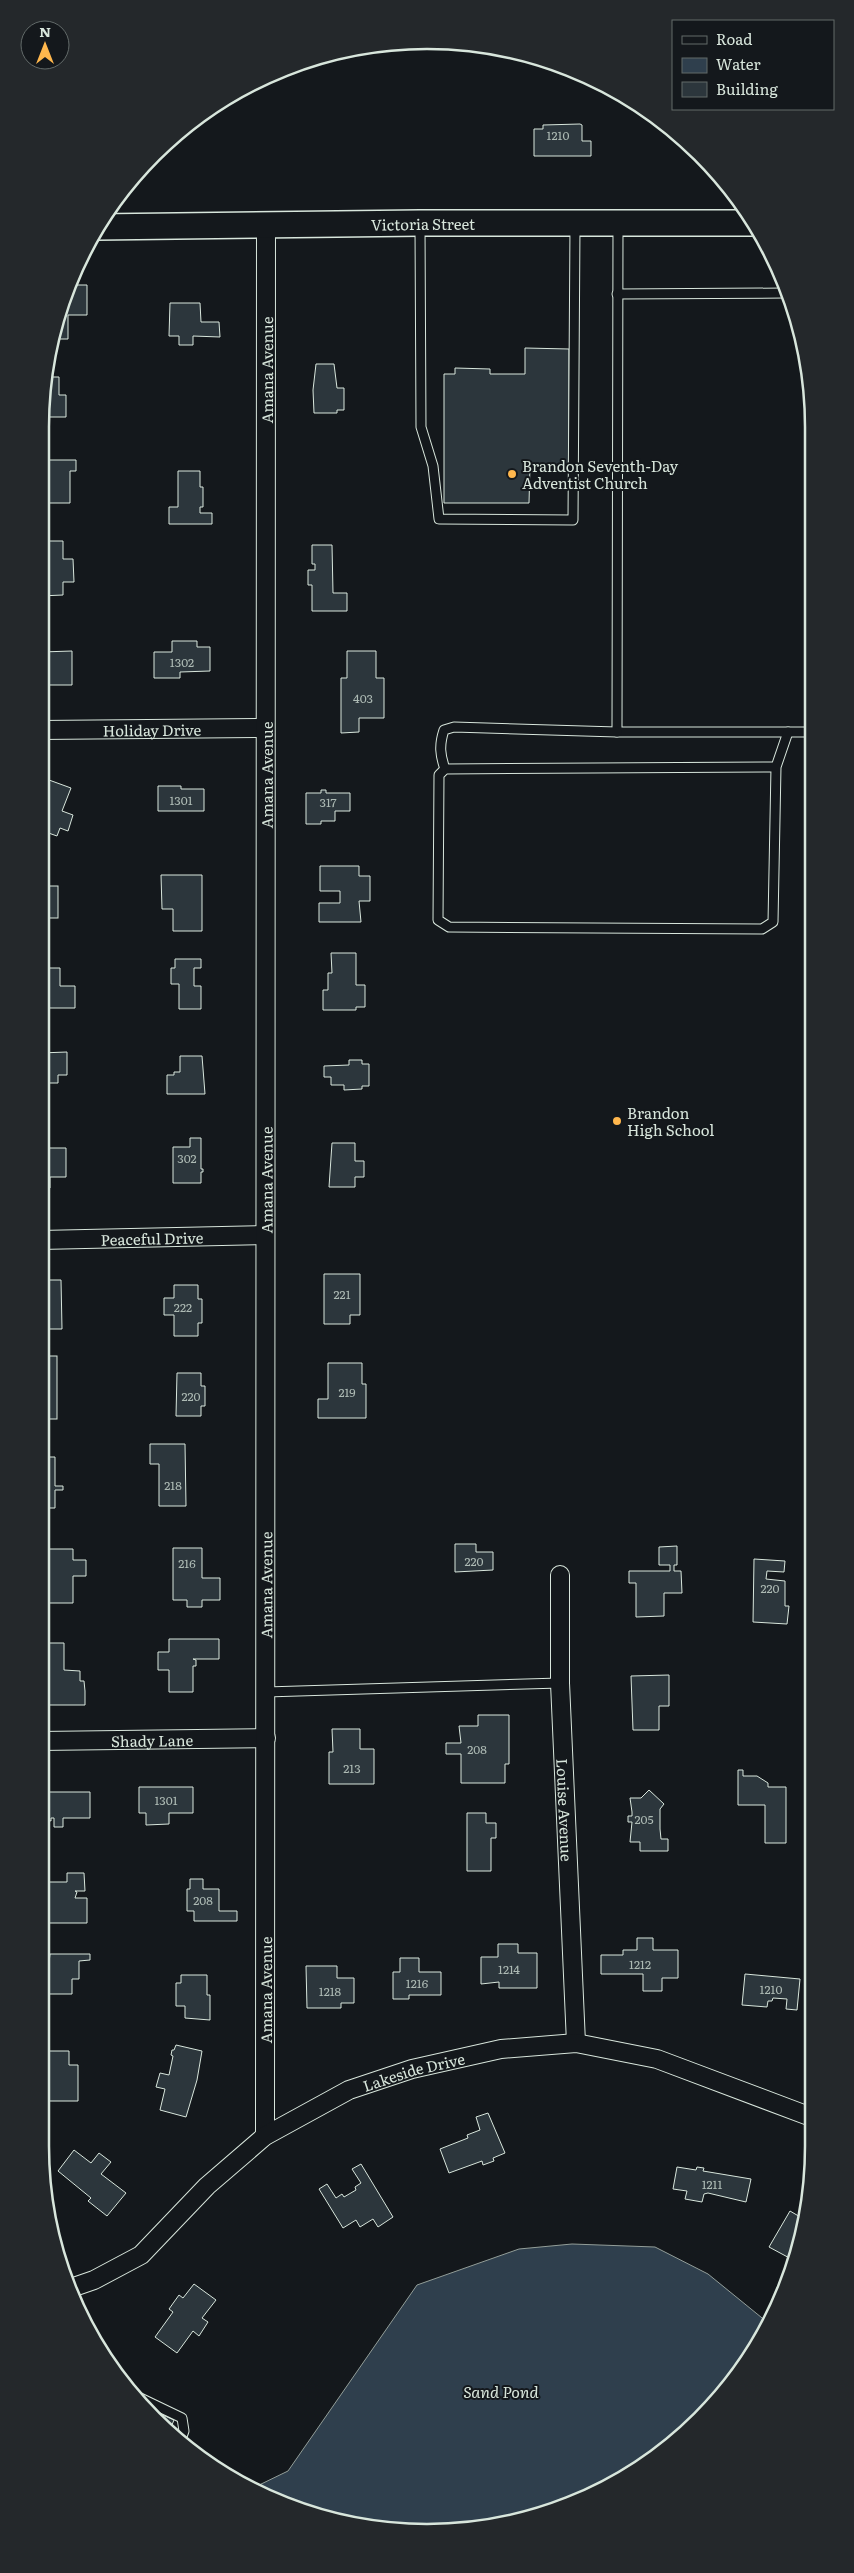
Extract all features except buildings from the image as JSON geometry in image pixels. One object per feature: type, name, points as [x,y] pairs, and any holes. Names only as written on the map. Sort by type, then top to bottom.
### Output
[{"type":"street","name":"Victoria Street","points":[[106,227],[420,223],[746,223]]},
{"type":"street","name":"Amana Avenue","points":[[265,2136],[266,224]]},
{"type":"street","name":"Holiday Drive","points":[[49,730],[265,728]]},
{"type":"street","name":"Peaceful Drive","points":[[49,1240],[264,1235]]},
{"type":"street","name":"Louise Avenue","points":[[560,1575],[560,1683],[576,2044]]},
{"type":"street","name":"Shady Lane","points":[[49,1741],[266,1738]]},
{"type":"street","name":"Lakeside Drive","points":[[76,2286],[94,2280],[141,2255],[207,2186],[265,2136],[350,2090],[412,2069],[501,2049],[576,2044],[657,2059],[805,2115]]},
{"type":"lane","points":[[420,223],[421,427],[433,466],[439,519],[563,520],[572,520],[576,223]]},
{"type":"lane","points":[[617,732],[618,223]]},
{"type":"lane","points":[[617,294],[780,293]]},
{"type":"lane","points":[[446,769],[440,757],[440,742],[444,730],[454,727],[617,732],[805,732]]},
{"type":"lane","points":[[776,767],[446,769],[439,775],[438,920],[449,927],[762,929],[773,922],[776,767],[788,732]]},
{"type":"lane","points":[[266,1692],[560,1683]]},
{"type":"lane","points":[[150,2403],[182,2418],[183,2434]]},
{"type":"water","name":"Sand Pond","points":[[572,2244],[655,2247],[708,2274],[763,2319],[742,2356],[727,2376],[676,2430],[637,2461],[616,2474],[549,2504],[501,2517],[476,2521],[427,2524],[402,2523],[353,2517],[329,2511],[305,2504],[260,2485],[288,2471],[417,2285],[519,2249]]},
{"type":"place","name":"Brandon Seventh-Day Adventist Church","points":[[512,474]]},
{"type":"place","name":"Brandon High School","points":[[617,1121]]}]
